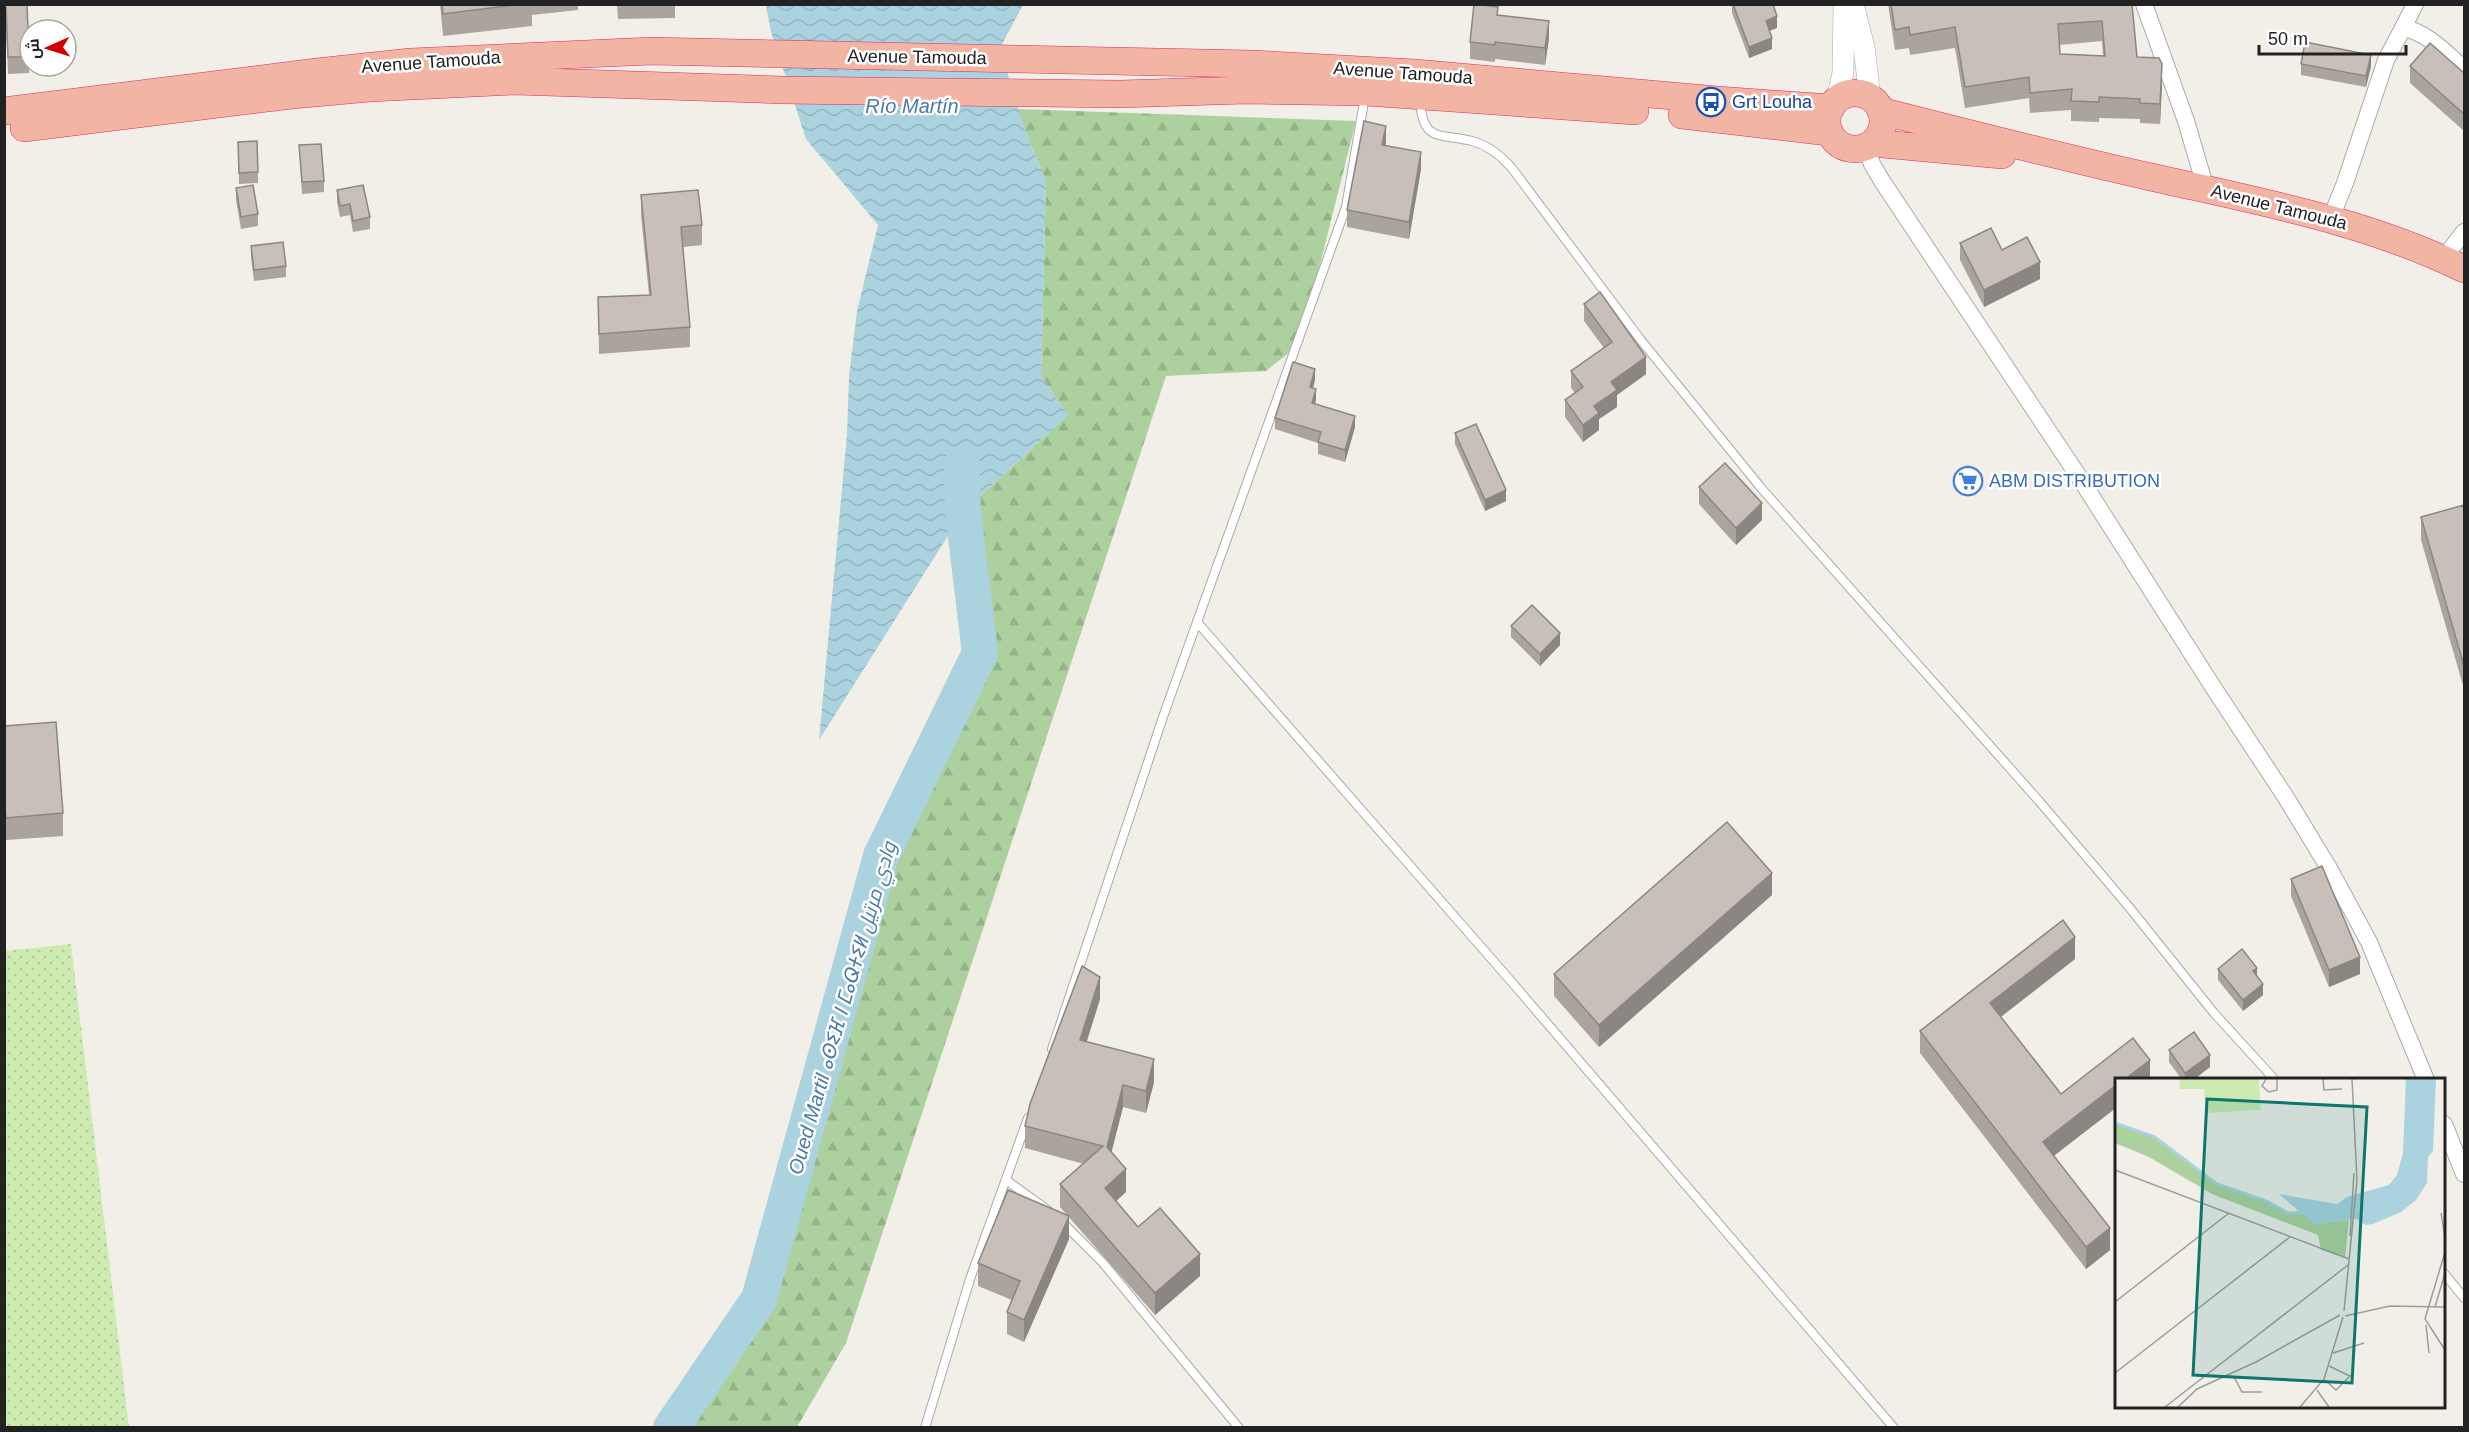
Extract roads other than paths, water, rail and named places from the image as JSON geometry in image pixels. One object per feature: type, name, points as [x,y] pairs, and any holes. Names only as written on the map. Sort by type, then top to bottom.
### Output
[{"type":"highway","name":"Avenue Tamouda","points":[[4,111],[411,62],[651,51],[1253,64],[1415,73],[1717,100],[1832,113]]},
{"type":"highway","name":"Avenue Tamouda","points":[[4,130],[370,88],[515,81],[794,90],[1120,94],[1246,90],[1366,92],[1632,111],[1832,113]]},
{"type":"highway","points":[[1854,94],[1876,105],[1882,129],[1865,151],[1834,140],[1832,113],[1854,94]]},
{"type":"highway","name":"Avenue Tamouda","points":[[1876,105],[2088,163],[2331,218],[2389,237],[2454,264]]},
{"type":"highway","name":"Avenue Tamouda","points":[[1865,151],[2088,163]]},
{"type":"street","points":[[1832,113],[1843,73],[1844,4]]},
{"type":"street","points":[[1853,4],[1876,105]]},
{"type":"street","points":[[2144,4],[2186,121],[2206,189]]},
{"type":"street","points":[[2331,218],[2349,172],[2386,60],[2415,4]]},
{"type":"street","points":[[2403,28],[2415,31],[2439,47],[2464,69]]},
{"type":"street","points":[[1865,151],[1918,238],[2083,483],[2319,851],[2368,942],[2425,1078]]},
{"type":"street","points":[[2454,264],[2464,232]]},
{"type":"street","points":[[2445,1126],[2464,1173]]},
{"type":"lane","points":[[1049,1056],[1197,622],[1346,207],[1366,92]]},
{"type":"lane","points":[[1419,97],[1423,122],[1435,134],[1443,138],[1474,142],[1485,146],[1511,167],[1640,339],[1762,489],[2039,801],[2129,907],[2214,1013],[2273,1078]]},
{"type":"lane","points":[[1197,622],[1510,980],[1894,1428]]},
{"type":"lane","points":[[926,1428],[970,1279],[1030,1112]]},
{"type":"lane","points":[[1006,1180],[1048,1210],[1103,1263],[1239,1428]]},
{"type":"lane","points":[[2445,1274],[2464,1298]]},
{"type":"water","name":"Río Martín","points":[[766,5],[1023,5],[1000,48],[1025,131],[1046,181],[1041,376],[1068,415],[963,512],[819,740],[847,434],[849,376],[857,311],[878,225],[806,139],[771,32]]},
{"type":"waterway","name":"Oued Martil ⴰⵙⵉⴼ ⵏ ⵎⴰⵕⵜⵉⵍ وادي مرتيل","points":[[671,1428],[759,1299],[881,856],[980,653],[963,512],[962,464]]},
{"type":"place","name":"Grt Louha","points":[[1711,102]]},
{"type":"place","name":"ABM DISTRIBUTION","points":[[1968,481]]}]
